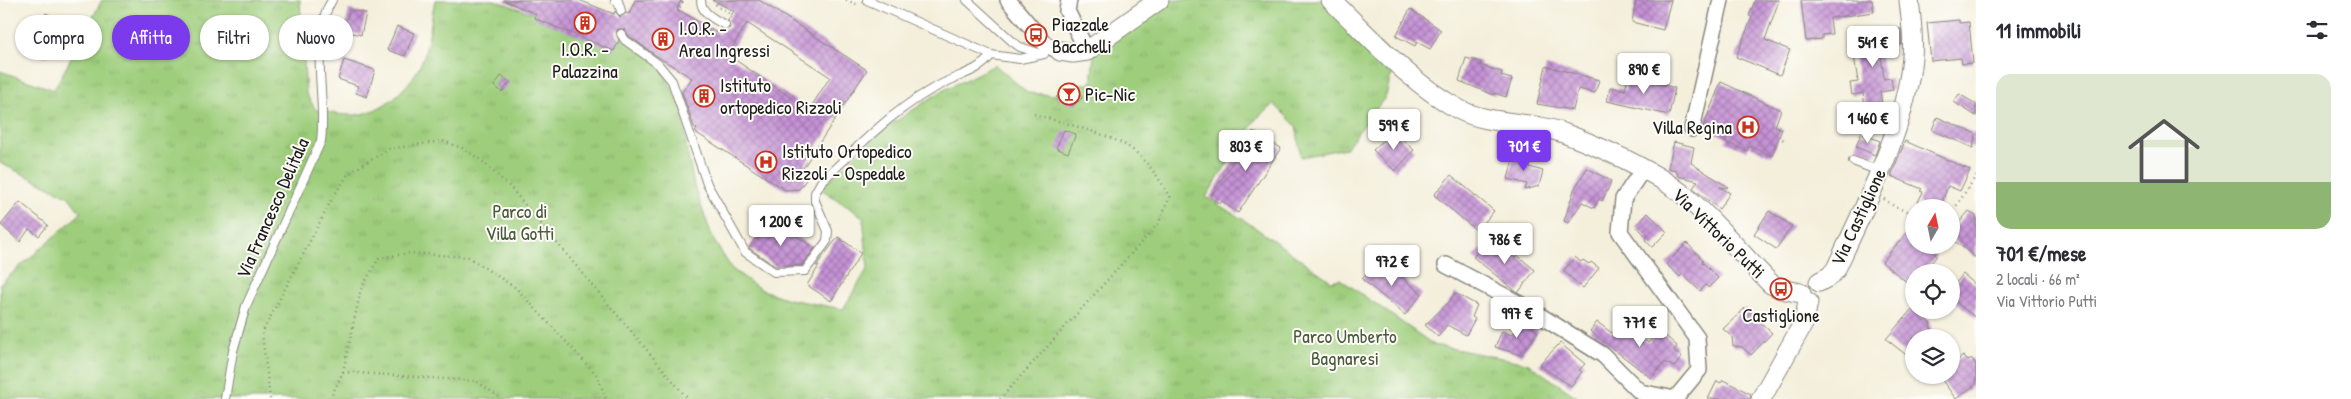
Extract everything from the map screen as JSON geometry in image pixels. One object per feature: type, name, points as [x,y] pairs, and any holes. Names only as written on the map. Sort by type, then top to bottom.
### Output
[{"type":"street","points":[[1008,0],[1052,53],[1087,51],[1159,0]]},
{"type":"street","points":[[1069,0],[1067,11],[1087,51]]},
{"type":"street","name":"Via Vittorio Putti","points":[[1331,0],[1424,86],[1461,110],[1480,117],[1541,126],[1566,134],[1643,169],[1692,202],[1771,284],[1804,297]]},
{"type":"street","points":[[1692,129],[1722,0]]},
{"type":"street","name":"Via Castiglione","points":[[1804,297],[1805,282],[1812,280],[1819,282],[1830,276],[1836,269],[1879,171],[1897,122],[1912,57],[1908,0]]},
{"type":"street","points":[[1446,265],[1531,310],[1603,355],[1640,392],[1675,399],[1699,370],[1697,338],[1620,232],[1623,199],[1643,169]]},
{"type":"street","points":[[1761,399],[1804,322],[1804,297]]},
{"type":"lane","name":"Via Francesco Delitala","points":[[225,399],[233,351],[246,306],[321,141],[324,122],[319,42],[332,0]]},
{"type":"lane","points":[[615,0],[618,1],[621,11]]},
{"type":"lane","points":[[701,0],[704,11],[725,25]]},
{"type":"lane","points":[[867,0],[991,55],[1020,59],[1052,53]]},
{"type":"lane","points":[[967,0],[1020,47],[1052,53]]},
{"type":"lane","points":[[622,34],[625,40],[668,74],[707,184],[745,252],[774,272],[805,271],[827,241],[828,230],[815,201],[815,193],[821,182],[904,107],[945,82],[972,71],[986,62],[991,55]]},
{"type":"lane","points":[[1853,161],[1879,171]]},
{"type":"path","points":[[678,12],[683,0]]},
{"type":"path","points":[[713,0],[717,6],[731,15]]},
{"type":"path","points":[[1000,399],[1158,224],[1170,197],[1157,174],[1128,147],[1083,128],[1031,113]]},
{"type":"path","points":[[1778,137],[1786,141]]},
{"type":"path","points":[[270,399],[262,333],[333,197],[349,172],[389,149],[442,141],[462,148],[481,160],[503,180],[688,399]]},
{"type":"path","points":[[1960,200],[1976,176]]},
{"type":"path","name":"Via Castiglione","points":[[1895,207],[1905,211]]},
{"type":"path","points":[[330,399],[343,372],[361,290],[380,258],[410,253],[468,257],[516,288],[597,375],[606,399]]},
{"type":"path","points":[[343,372],[476,381],[502,399]]},
{"type":"green space","name":"Parco di Villa Gotti","points":[[102,0],[300,0],[301,15],[279,15],[279,60],[304,60],[306,94],[316,110],[345,115],[366,113],[376,109],[386,104],[404,89],[417,70],[424,55],[435,0],[494,0],[537,15],[568,18],[625,40],[658,64],[683,107],[686,144],[694,186],[713,239],[732,269],[760,289],[788,299],[843,309],[868,268],[863,217],[821,189],[886,128],[940,92],[995,65],[1028,93],[1056,95],[1072,84],[1091,84],[1095,45],[1150,0],[1335,0],[1399,63],[1390,79],[1386,96],[1346,148],[1301,157],[1296,126],[1274,104],[1256,119],[1206,197],[1250,224],[1331,281],[1340,279],[1434,345],[1527,363],[1580,399],[0,399],[0,284],[81,213],[68,196],[0,163],[0,71],[54,90],[70,60],[102,60],[102,15],[94,15]]},
{"type":"building","points":[[503,0],[579,0],[614,14],[615,11],[620,17],[626,13],[629,14],[635,0],[681,0],[677,9],[719,34],[722,30],[730,28],[728,20],[734,11],[712,0],[759,0],[867,70],[803,168],[806,180],[799,189],[785,190],[695,132],[697,129],[694,127],[682,92],[692,78],[655,55],[629,36],[624,29],[618,29],[616,32],[619,41],[614,51],[534,18],[536,14]],"holes":[[[747,23],[830,77],[809,110],[728,55]]]},
{"type":"building","points":[[1636,0],[1671,0],[1663,30],[1632,22]]},
{"type":"building","points":[[1755,0],[1779,0],[1765,40],[1790,50],[1780,75],[1736,57],[1752,17],[1749,16]]},
{"type":"building","points":[[1801,0],[1872,0],[1874,12],[1830,18],[1832,34],[1822,35],[1822,39],[1806,41]]},
{"type":"building","points":[[1410,9],[1441,30],[1430,49],[1417,42],[1415,46],[1396,36]]},
{"type":"building","points":[[349,10],[366,13],[361,35],[353,33],[353,15],[348,15]]},
{"type":"building","points":[[1959,20],[1959,23],[1969,22],[1973,63],[1962,64],[1961,58],[1931,61],[1927,23]]},
{"type":"building","points":[[397,26],[414,33],[405,56],[387,50]]},
{"type":"building","points":[[1901,29],[1901,45],[1880,47],[1884,79],[1891,78],[1893,90],[1880,92],[1882,104],[1865,106],[1863,93],[1852,95],[1850,83],[1858,82],[1853,49],[1863,48],[1862,39],[1890,36],[1890,30]]},
{"type":"building","points":[[1466,58],[1481,62],[1480,65],[1502,72],[1501,76],[1512,79],[1506,97],[1495,93],[1494,95],[1459,81]]},
{"type":"building","points":[[344,60],[375,70],[367,97],[356,93],[358,86],[338,79]]},
{"type":"building","points":[[1546,66],[1599,80],[1595,93],[1578,89],[1573,110],[1537,104]]},
{"type":"building","points":[[1647,75],[1658,78],[1657,83],[1675,88],[1669,115],[1607,101],[1610,87],[1625,90],[1628,77],[1646,81]]},
{"type":"building","points":[[501,76],[510,82],[502,92],[494,86]]},
{"type":"building","name":"Pic-Nic","points":[[1074,82],[1082,98],[1073,106],[1056,97]]},
{"type":"building","points":[[1721,82],[1781,110],[1775,126],[1782,129],[1772,156],[1749,146],[1747,151],[1725,142],[1727,138],[1703,127]]},
{"type":"building","points":[[1959,94],[1976,104],[1976,116],[1954,102]]},
{"type":"building","points":[[1937,117],[1976,134],[1973,148],[1932,130]]},
{"type":"building","points":[[1064,130],[1076,134],[1068,153],[1056,148]]},
{"type":"building","points":[[1253,131],[1281,148],[1238,213],[1222,201],[1220,204],[1210,197]]},
{"type":"building","points":[[1393,131],[1414,150],[1395,171],[1373,150]]},
{"type":"building","points":[[1861,133],[1880,141],[1875,155],[1856,147]]},
{"type":"building","points":[[1905,141],[1970,170],[1960,191],[1948,186],[1943,199],[1920,199],[1923,192],[1920,191],[1922,189],[1891,176]]},
{"type":"building","points":[[1674,142],[1694,147],[1691,163],[1728,187],[1720,187],[1730,193],[1719,209],[1693,188],[1698,181],[1678,176],[1676,170],[1668,168]]},
{"type":"building","points":[[1515,151],[1525,154],[1523,165],[1543,171],[1539,186],[1525,190],[1527,184],[1508,179]]},
{"type":"building","points":[[1587,168],[1611,181],[1602,201],[1599,199],[1594,208],[1582,202],[1568,223],[1564,221],[1574,190]]},
{"type":"building","points":[[1451,175],[1494,211],[1477,231],[1434,195]]},
{"type":"building","points":[[20,202],[48,225],[39,236],[29,229],[20,242],[1,225]]},
{"type":"building","points":[[1769,211],[1792,226],[1776,249],[1754,234]]},
{"type":"building","points":[[1969,211],[1976,216],[1976,258],[1960,245],[1960,222]]},
{"type":"building","points":[[1648,213],[1667,232],[1652,247],[1645,240],[1647,237],[1636,226]]},
{"type":"building","points":[[774,222],[815,248],[802,265],[775,266],[749,248],[764,226],[769,229]]},
{"type":"building","points":[[1905,235],[1905,254],[1935,254],[1937,256],[1930,264],[1905,264],[1905,281],[1882,262]]},
{"type":"building","points":[[838,237],[861,253],[831,301],[807,285],[819,266],[816,266]]},
{"type":"building","points":[[1491,237],[1515,258],[1517,255],[1535,270],[1518,293],[1473,257]]},
{"type":"building","points":[[1687,243],[1718,278],[1708,288],[1706,285],[1700,291],[1682,274],[1680,277],[1666,264]]},
{"type":"building","points":[[1575,257],[1581,262],[1583,260],[1589,264],[1591,262],[1599,268],[1583,288],[1563,271]]},
{"type":"building","points":[[1380,259],[1422,294],[1405,315],[1362,279]]},
{"type":"building","points":[[1963,274],[1976,285],[1976,318],[1960,305],[1960,278]]},
{"type":"building","points":[[1455,293],[1477,305],[1472,317],[1475,319],[1466,335],[1447,325],[1438,337],[1425,325],[1449,302]]},
{"type":"building","points":[[1745,308],[1772,333],[1751,355],[1742,347],[1733,346],[1732,337],[1723,329]]},
{"type":"building","points":[[1905,317],[1905,319],[1926,319],[1930,322],[1931,329],[1905,329],[1905,354],[1886,339]]},
{"type":"building","points":[[1524,319],[1538,332],[1521,355],[1495,347],[1502,331],[1512,335]]},
{"type":"building","points":[[1623,321],[1648,343],[1659,330],[1677,346],[1674,351],[1682,357],[1674,367],[1665,362],[1651,378],[1590,331],[1597,322],[1612,333]]},
{"type":"building","points":[[1560,343],[1585,364],[1579,370],[1582,372],[1571,386],[1539,365]]},
{"type":"building","points":[[1963,356],[1968,361],[1971,358],[1976,364],[1976,384],[1956,399],[1945,384],[1960,384],[1960,358]]},
{"type":"building","points":[[1723,380],[1751,394],[1750,399],[1708,399],[1717,381],[1721,383]]},
{"type":"place","name":"I.O.R. - Palazzina","points":[[585,23]]},
{"type":"place","name":"Piazzale Bacchelli","points":[[1036,35]]},
{"type":"place","name":"I.O.R. - Area Ingressi","points":[[663,39]]},
{"type":"place","name":"Pic-Nic","points":[[1069,94]]},
{"type":"place","name":"Istituto ortopedico Rizzoli","points":[[704,96]]},
{"type":"place","name":"Villa Regina","points":[[1748,127]]},
{"type":"place","name":"Istituto Ortopedico Rizzoli - Ospedale","points":[[766,162]]},
{"type":"place","name":"Castiglione","points":[[1781,289]]},
{"type":"park label","name":"Parco Umberto Bagnaresi","points":[[1345,347]]}]
